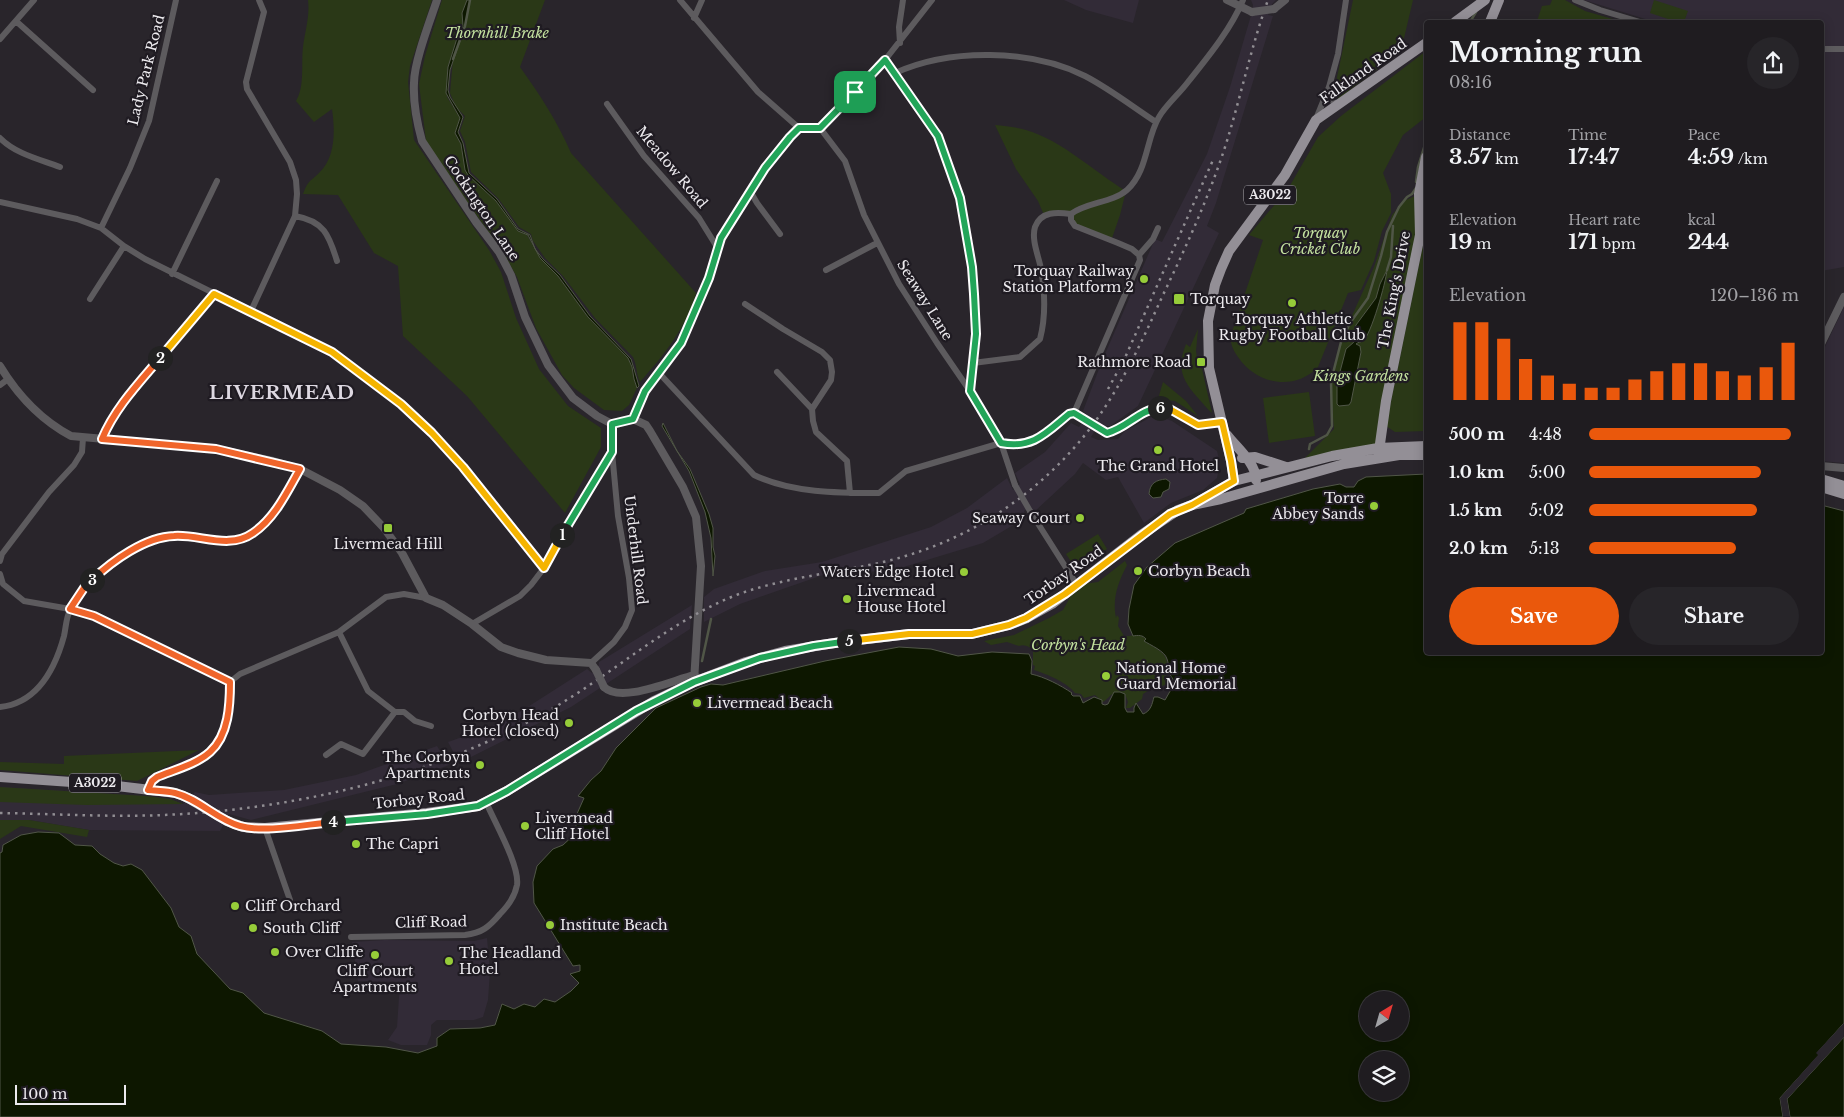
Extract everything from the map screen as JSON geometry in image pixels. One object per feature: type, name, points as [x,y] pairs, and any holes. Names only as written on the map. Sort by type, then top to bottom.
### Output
[{"type":"main road","points":[[1458,20],[1485,0]]},
{"type":"main road","points":[[1491,20],[1499,0]]},
{"type":"main road","name":"Falkland Road","points":[[1316,120],[1424,44]]},
{"type":"main road","name":"A3022","points":[[1234,481],[1209,368],[1208,321],[1215,285],[1229,251],[1285,175],[1316,120]]},
{"type":"main road","name":"The King's Drive","points":[[1378,453],[1386,401],[1420,236],[1419,194],[1424,168]]},
{"type":"main road","name":"A3022","points":[[1222,423],[1238,449],[1247,457],[1256,475],[1256,488]]},
{"type":"main road","name":"Torbay Road","points":[[1192,505],[1234,481],[1256,475],[1332,456],[1378,453],[1424,446]]},
{"type":"main road","name":"Torbay Road","points":[[0,777],[100,784],[176,793],[188,798],[227,822],[243,827],[266,828],[427,814],[478,806],[694,678],[746,662],[814,646],[909,634],[963,634],[1009,625],[1052,604],[1170,514],[1192,505],[1378,453],[1424,455]]},
{"type":"main road","points":[[1231,461],[1247,457],[1287,468]]},
{"type":"main road","points":[[1824,480],[1844,486]]},
{"type":"main road","points":[[1234,481],[1247,483],[1256,488]]},
{"type":"main road","points":[[1824,488],[1844,494]]},
{"type":"street","points":[[0,39],[34,0]]},
{"type":"street","name":"Lady Park Road","points":[[101,228],[130,168],[149,121],[176,0]]},
{"type":"street","points":[[251,311],[295,216],[297,194],[296,180],[290,162],[247,89],[246,82],[264,12],[258,0]]},
{"type":"street","name":"Cockington Lane","points":[[437,0],[417,64],[414,82],[418,127],[422,141],[476,222],[499,252],[511,276],[524,317],[548,365],[573,398],[597,416],[612,424]]},
{"type":"street","points":[[680,0],[758,92],[799,128],[820,128],[900,43],[932,0]]},
{"type":"street","points":[[694,18],[702,0]]},
{"type":"street","points":[[900,43],[899,27],[903,0]]},
{"type":"street","points":[[1226,0],[1242,3],[1252,12],[1274,10],[1285,0]]},
{"type":"street","points":[[1316,120],[1329,87],[1338,54],[1346,0]]},
{"type":"street","points":[[1575,0],[1633,20]]},
{"type":"street","points":[[973,363],[1020,357],[1040,338],[1045,297],[1035,241],[1035,228],[1040,219],[1044,215],[1053,213],[1071,214],[1081,207],[1101,202],[1126,191],[1131,186],[1143,166],[1156,122],[1217,44],[1242,3]]},
{"type":"street","points":[[16,22],[93,90]]},
{"type":"street","points":[[1824,49],[1844,49]]},
{"type":"street","points":[[896,73],[908,67],[971,55],[1028,58],[1083,75],[1156,122]]},
{"type":"street","points":[[885,60],[896,73],[938,136],[960,198],[972,267],[976,327],[970,391]]},
{"type":"street","points":[[1329,87],[1330,98],[1337,106]]},
{"type":"street","name":"Meadow Road","points":[[607,104],[644,156],[699,218],[717,247]]},
{"type":"street","points":[[633,419],[645,391],[681,343],[709,278],[717,247],[750,191],[781,147],[799,128]]},
{"type":"street","name":"Seaway Lane","points":[[820,128],[845,162],[864,215],[899,284],[970,391],[1001,443],[1015,485],[1076,586]]},
{"type":"street","points":[[0,138],[7,145],[27,155],[60,167]]},
{"type":"street","points":[[172,274],[217,181]]},
{"type":"street","points":[[750,191],[780,234]]},
{"type":"street","points":[[0,202],[77,219],[101,228],[124,246],[172,274],[332,352],[401,404],[432,433],[463,467],[544,568]]},
{"type":"street","points":[[1071,214],[1071,220],[1076,226],[1132,249],[1139,255],[1140,260],[1074,413]]},
{"type":"street","points":[[295,216],[304,217],[320,225],[330,238],[337,261]]},
{"type":"street","points":[[1139,255],[1153,239],[1158,228]]},
{"type":"street","points":[[826,270],[877,243]]},
{"type":"street","points":[[90,299],[124,246]]},
{"type":"street","points":[[102,439],[110,421],[135,388],[214,294]]},
{"type":"street","points":[[1824,338],[1844,297]]},
{"type":"street","points":[[745,304],[822,352],[830,360],[831,380],[812,409]]},
{"type":"street","points":[[0,366],[8,379],[39,414],[71,436],[216,449],[300,469],[340,490],[364,506],[384,528],[402,553],[426,598]]},
{"type":"street","points":[[778,372],[812,409],[816,432],[847,461],[850,493]]},
{"type":"street","points":[[659,373],[754,475],[772,484],[810,490],[879,493],[906,471],[1001,443],[1011,445],[1033,441],[1042,437],[1069,414],[1074,413],[1107,433],[1116,431],[1137,416],[1158,407],[1168,408],[1198,425],[1222,423]]},
{"type":"street","points":[[0,385],[8,379]]},
{"type":"street","points":[[790,385],[797,380]]},
{"type":"street","points":[[230,682],[240,674],[339,632],[386,597],[404,594],[426,598],[442,604],[472,624],[501,647],[518,654],[546,660],[594,666],[608,692],[621,694],[694,678],[701,566],[696,517],[683,487],[646,425],[633,419],[612,424]]},
{"type":"street","name":"Underhill Road","points":[[594,666],[625,627],[632,610],[629,578],[618,516],[612,452],[612,424]]},
{"type":"street","points":[[0,561],[2,554],[48,492],[74,466],[82,452],[83,438]]},
{"type":"street","points":[[472,624],[520,596],[544,568],[612,452]]},
{"type":"street","points":[[1824,466],[1844,468]]},
{"type":"street","points":[[0,707],[16,704],[41,687],[57,657],[70,609],[84,588],[109,564],[158,539],[174,536],[205,538],[222,542],[252,534],[274,512],[300,469]]},
{"type":"street","points":[[0,574],[4,584],[24,601],[70,609],[94,616],[230,682]]},
{"type":"street","points":[[339,632],[368,691],[395,712],[404,712],[415,721],[432,726]]},
{"type":"street","points":[[148,790],[152,781],[157,777],[200,759],[211,752],[223,732],[226,722],[230,703],[230,682]]},
{"type":"street","points":[[326,755],[341,744],[363,754],[395,712]]},
{"type":"street","name":"Cliff Road","points":[[351,938],[465,935],[479,933],[491,925],[512,899],[515,893],[517,878],[512,861],[486,802]]},
{"type":"street","points":[[266,828],[290,900]]},
{"type":"shaded area","points":[[467,0],[470,0],[465,26],[450,70],[448,90],[450,97],[463,117],[458,132],[463,143],[469,173],[497,199],[518,229],[530,235],[534,247],[528,235],[518,231],[496,201],[465,170],[461,144],[455,133],[460,118],[446,93],[448,67],[458,35],[463,26],[462,13]]},
{"type":"shaded area","points":[[1064,0],[1139,0],[1133,23],[1086,10]]},
{"type":"shaded area","points":[[1251,0],[1276,0],[1272,4],[1268,15],[1273,16],[1216,203],[1207,226],[1219,233],[1138,406],[1110,426],[1099,424],[1091,437],[1098,440],[1118,439],[1125,431],[1155,415],[1172,421],[1217,451],[1220,463],[1217,478],[1203,490],[1171,503],[1144,523],[1118,477],[1106,480],[1083,463],[1075,474],[1034,512],[1031,507],[1024,511],[1027,517],[983,543],[894,570],[823,575],[740,604],[704,622],[704,597],[714,589],[765,571],[822,562],[931,527],[967,508],[1007,478],[1013,490],[1020,484],[1015,473],[1045,452],[1071,423],[1079,427],[1087,415],[1083,411],[1102,361],[1155,239],[1162,242],[1207,154],[1230,87],[1252,12],[1253,5]]},
{"type":"shaded area","points":[[1584,0],[1844,0],[1844,47],[1824,46],[1824,20],[1649,20]]},
{"type":"shaded area","points":[[1824,52],[1844,52],[1844,267],[1824,270]]},
{"type":"shaded area","points":[[536,250],[560,275],[590,316],[631,359],[639,386],[637,388],[628,358],[588,317],[558,276],[540,258]]},
{"type":"shaded area","points":[[1387,270],[1370,329],[1363,341],[1356,344],[1360,346],[1361,352],[1351,402],[1349,405],[1339,406],[1337,404],[1337,383],[1346,349],[1354,342],[1352,337],[1356,325],[1376,298]]},
{"type":"shaded area","points":[[1844,307],[1844,463],[1824,461],[1824,349]]},
{"type":"shaded area","points":[[663,423],[677,451],[662,426]]},
{"type":"shaded area","points":[[677,451],[690,469],[709,514],[713,528],[715,556],[713,576],[711,538],[705,512],[689,471]]},
{"type":"shaded area","points":[[1424,474],[1424,655],[1824,655],[1824,506],[1844,511],[1844,1023],[1817,1053],[1819,1055],[1780,1098],[1783,1117],[0,1117],[0,853],[2,852],[3,845],[21,835],[38,832],[59,833],[75,845],[92,846],[114,863],[123,866],[131,864],[142,870],[171,908],[179,927],[191,936],[197,954],[230,989],[243,993],[264,1013],[322,1031],[341,1044],[386,1047],[418,1053],[437,1046],[437,1038],[450,1029],[480,1028],[495,1025],[502,1004],[514,1009],[524,1004],[535,1007],[544,999],[555,1002],[579,983],[570,974],[580,971],[580,965],[573,966],[534,903],[533,882],[537,866],[553,849],[563,845],[576,833],[576,816],[584,798],[578,796],[601,771],[616,748],[656,708],[711,684],[723,685],[825,661],[899,647],[931,649],[958,656],[992,652],[1029,654],[1032,661],[1031,674],[1057,684],[1072,693],[1073,696],[1080,696],[1083,703],[1094,697],[1102,700],[1102,704],[1105,705],[1108,704],[1114,692],[1120,692],[1125,694],[1125,708],[1127,712],[1134,712],[1136,703],[1143,714],[1152,705],[1154,697],[1165,700],[1173,686],[1173,679],[1166,656],[1144,641],[1146,639],[1143,637],[1139,635],[1133,636],[1128,624],[1134,585],[1147,567],[1175,543],[1244,513],[1246,509],[1313,489],[1340,484],[1346,487],[1354,487],[1358,481],[1366,477]]},
{"type":"shaded area","points":[[1166,479],[1170,482],[1169,489],[1163,492],[1161,497],[1153,498],[1149,494],[1152,485],[1156,481]]},
{"type":"shaded area","points":[[692,605],[690,629],[571,707],[459,763],[448,742],[488,728],[523,710],[587,669],[592,673],[598,669],[599,662]]},
{"type":"shaded area","points":[[437,746],[449,765],[397,784],[251,820],[229,814],[220,831],[89,830],[29,820],[0,820],[0,787],[146,796],[170,799],[183,804],[195,792],[209,795],[284,790],[356,775]]},
{"type":"shaded area","points":[[487,938],[490,972],[488,1000],[483,1017],[474,1020],[437,1020],[431,1025],[431,1035],[427,1045],[401,1045],[388,1040],[397,1027],[400,982],[358,981],[352,942],[385,940],[474,941]]},
{"type":"shaded area","points":[[1844,1037],[1844,1117],[1790,1117],[1787,1099]]},
{"type":"green space","points":[[308,0],[432,0],[410,66],[408,82],[414,140],[489,250],[501,272],[516,318],[539,369],[568,406],[601,428],[601,447],[565,513],[467,396],[403,336],[398,266],[374,253],[338,195],[303,194],[308,183],[325,167],[329,159],[334,134],[332,109],[314,122],[296,101],[302,82],[303,47],[308,18]]},
{"type":"green space","points":[[442,0],[467,0],[462,18],[463,26],[458,35],[448,67],[447,97],[460,118],[456,136],[461,144],[470,177],[496,201],[518,231],[527,235],[540,258],[558,276],[588,317],[628,358],[637,388],[629,405],[622,411],[604,410],[574,388],[562,375],[536,328],[517,277],[501,249],[426,141],[419,84],[425,56]]},
{"type":"green space","name":"Thornhill Brake","points":[[470,0],[545,0],[520,67],[548,108],[571,153],[696,293],[692,306],[680,329],[657,362],[640,382],[633,357],[595,318],[563,276],[545,258],[533,241],[531,234],[519,227],[498,198],[471,172],[465,142],[460,131],[465,116],[456,107],[450,93],[453,59],[465,26]]},
{"type":"green space","points":[[1353,0],[1413,0],[1401,51],[1338,99],[1334,93]]},
{"type":"green space","points":[[1552,0],[1565,0],[1585,11],[1616,20],[1537,20],[1542,6],[1550,5]]},
{"type":"green space","points":[[1654,0],[1688,11],[1685,20],[1671,20],[1650,13]]},
{"type":"green space","name":"Torquay Cricket Club","points":[[1424,53],[1424,119],[1403,135],[1383,173],[1391,194],[1391,213],[1382,231],[1374,261],[1361,290],[1348,293],[1318,367],[1298,380],[1276,382],[1265,379],[1246,366],[1232,347],[1231,335],[1263,240],[1249,235],[1288,189],[1318,137],[1341,116]]},
{"type":"green space","points":[[995,125],[1026,130],[1053,141],[1126,191],[1111,241],[1075,226],[1071,214],[1044,215],[1038,201],[1016,169]]},
{"type":"green space","name":"Kings Gardens","points":[[1419,194],[1421,224],[1378,448],[1299,464],[1334,429],[1330,381],[1341,340],[1374,267],[1392,215],[1404,201]]},
{"type":"green space","points":[[1424,240],[1424,431],[1395,432],[1386,426]]},
{"type":"green space","points":[[1198,329],[1196,351],[1198,366],[1202,369],[1212,413],[1184,379],[1181,366],[1186,344],[1190,347]]},
{"type":"green space","points":[[1163,382],[1186,401],[1198,416],[1175,401],[1158,399]]},
{"type":"green space","points":[[1309,392],[1315,436],[1269,443],[1263,398]]},
{"type":"green space","points":[[1098,534],[1107,549],[1076,569],[1066,554]]},
{"type":"green space","name":"Corbyn's Head","points":[[1125,561],[1127,565],[1115,597],[1116,618],[1117,615],[1119,618],[1118,626],[1124,636],[1138,635],[1146,639],[1144,641],[1165,656],[1167,665],[1166,671],[1163,672],[1163,666],[1159,668],[1161,674],[1167,676],[1167,684],[1162,686],[1154,684],[1151,689],[1143,694],[1142,699],[1130,708],[1126,708],[1128,702],[1125,694],[1121,692],[1112,694],[1103,702],[1095,695],[1084,698],[1062,682],[1034,670],[1033,651],[1029,647],[1007,642],[991,645],[984,641],[1014,635],[1049,618],[1063,610],[1077,585],[1098,582]]},
{"type":"green space","points":[[199,750],[137,781],[0,770],[0,762],[64,764],[64,756]]},
{"type":"green space","points":[[0,787],[146,796],[170,799],[183,804],[87,805],[0,802]]},
{"type":"green space","points":[[0,820],[29,820],[89,830],[87,837],[21,826],[0,839]]},
{"type":"pier","points":[[1844,1023],[1844,1026],[1820,1053],[1821,1057],[1783,1099],[1785,1117],[1783,1117],[1780,1098],[1818,1055],[1816,1053]]},
{"type":"pier","points":[[1844,1035],[1787,1099],[1790,1117],[1787,1117],[1785,1097]]},
{"type":"waterway","points":[[453,59],[465,26],[470,0]]},
{"type":"waterway","points":[[1471,20],[1476,12]]},
{"type":"waterway","points":[[1416,182],[1424,148]]},
{"type":"waterway","points":[[1309,449],[1310,444],[1327,435],[1332,426],[1331,381],[1341,342],[1350,323],[1368,298],[1387,232],[1399,207],[1416,188]]},
{"type":"waterway","points":[[1387,270],[1391,257],[1393,226]]},
{"type":"waterway","points":[[702,661],[711,619]]},
{"type":"railway","points":[[0,813],[114,816],[183,814],[231,810],[278,803],[325,795],[372,783],[462,753],[506,733],[548,711],[596,681],[688,618],[713,605],[755,589],[900,558],[958,536],[1011,505],[1036,486],[1059,464],[1093,425],[1116,390],[1145,335],[1197,222],[1212,183],[1226,144],[1268,0]]},
{"type":"railway","points":[[1108,389],[1124,360],[1213,160]]},
{"type":"place","name":"Torquay Railway Station Platform 2","points":[[1144,279]]},
{"type":"place","name":"Torquay","points":[[1179,299]]},
{"type":"place","name":"Torquay Athletic Rugby Football Club","points":[[1292,303]]},
{"type":"place","name":"Rathmore Road","points":[[1201,362]]},
{"type":"place","name":"The Grand Hotel","points":[[1158,450]]},
{"type":"place","name":"Torre Abbey Sands","points":[[1374,506]]},
{"type":"place","name":"Seaway Court","points":[[1080,518]]},
{"type":"place","name":"Livermead Hill","points":[[388,528]]},
{"type":"place","name":"Corbyn Beach","points":[[1138,571]]},
{"type":"place","name":"Waters Edge Hotel","points":[[964,572]]},
{"type":"place","name":"Livermead House Hotel","points":[[847,599]]},
{"type":"place","name":"National Home Guard Memorial","points":[[1106,676]]},
{"type":"place","name":"Livermead Beach","points":[[697,703]]},
{"type":"place","name":"Corbyn Head Hotel (closed)","points":[[569,723]]},
{"type":"place","name":"The Corbyn Apartments","points":[[480,765]]},
{"type":"place","name":"Livermead Cliff Hotel","points":[[525,826]]},
{"type":"place","name":"The Capri","points":[[356,844]]},
{"type":"place","name":"Cliff Orchard","points":[[235,906]]},
{"type":"place","name":"Institute Beach","points":[[550,925]]},
{"type":"place","name":"South Cliff","points":[[253,928]]},
{"type":"place","name":"Over Cliffe","points":[[275,952]]},
{"type":"place","name":"Cliff Court Apartments","points":[[375,955]]},
{"type":"place","name":"The Headland Hotel","points":[[449,961]]},
{"type":"district","name":"LIVERMEAD","points":[[282,392]]},
{"type":"route","points":[[885,60],[926,116],[938,136],[960,198],[969,242],[976,334],[970,391],[1001,443],[1011,445],[1024,444],[1042,437],[1069,414],[1074,413],[1107,433],[1116,431],[1137,416],[1153,409],[1158,407],[1168,408],[1198,425],[1222,422],[1234,481],[1192,505],[1170,514],[1052,604],[1026,618],[1009,625],[972,634],[909,634],[862,639],[785,651],[746,662],[694,682],[654,701],[507,791],[478,806],[427,814],[254,828],[227,822],[188,798],[176,793],[148,790],[152,781],[157,777],[200,759],[211,752],[223,732],[226,722],[230,703],[230,682],[94,616],[70,609],[84,588],[109,564],[158,539],[174,536],[205,538],[222,542],[252,534],[274,512],[300,469],[273,461],[216,449],[102,439],[110,421],[135,388],[214,294],[332,352],[401,404],[432,433],[463,467],[544,568],[612,452],[612,424],[633,419],[645,391],[681,343],[709,278],[717,247],[744,200],[765,168],[799,128],[820,128],[855,92],[885,60]]}]
